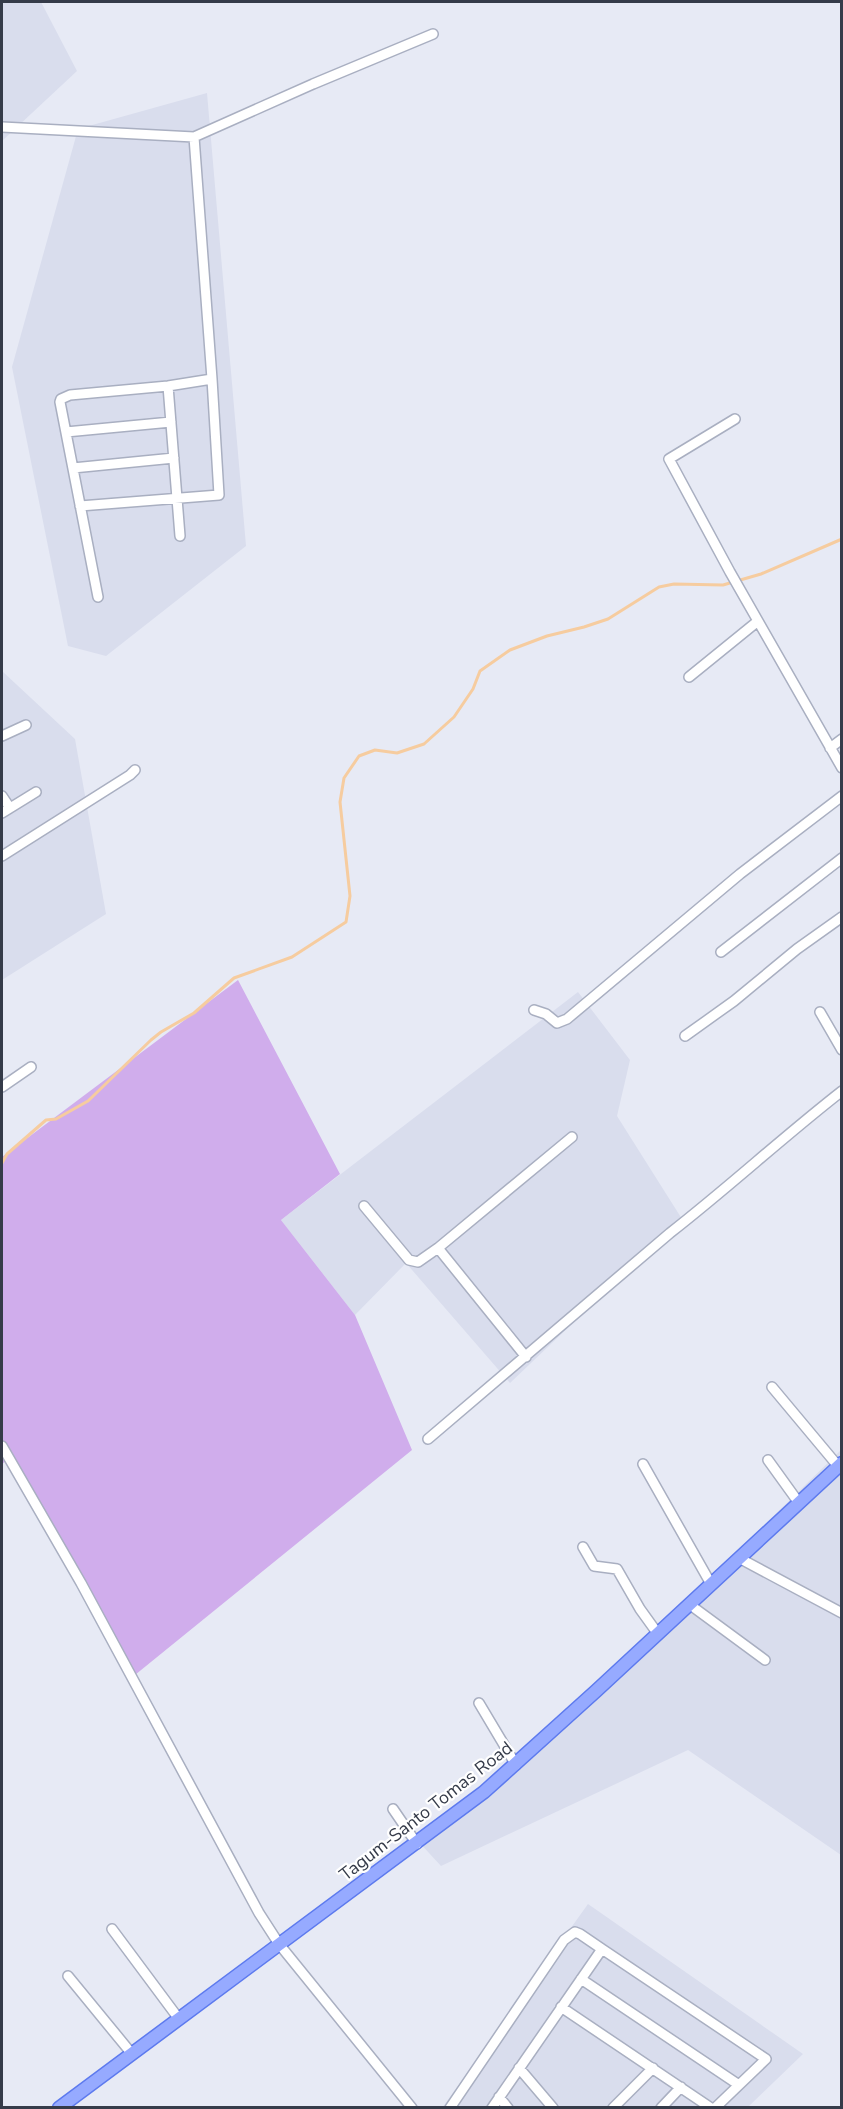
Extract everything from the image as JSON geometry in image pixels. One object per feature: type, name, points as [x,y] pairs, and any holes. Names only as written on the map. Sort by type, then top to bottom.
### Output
[{"type":"main road","name":"Tagum-Santo Tomas Road","points":[[59,2108],[460,1812],[516,1765],[840,1464]]},
{"type":"street","points":[[2,128],[194,137],[433,34]]},
{"type":"street","points":[[80,506],[219,495],[213,379],[194,137]]},
{"type":"street","points":[[98,597],[60,402],[65,397],[213,379]]},
{"type":"street","points":[[168,386],[180,536]]},
{"type":"street","points":[[735,419],[669,459],[740,590],[842,768]]},
{"type":"street","points":[[66,432],[171,422]]},
{"type":"street","points":[[73,468],[174,458]]},
{"type":"street","points":[[689,677],[758,621]]},
{"type":"street","points":[[2,736],[26,725]]},
{"type":"street","points":[[830,748],[842,738]]},
{"type":"street","points":[[2,856],[135,770]]},
{"type":"street","points":[[2,796],[5,811],[36,792]]},
{"type":"street","points":[[534,1010],[546,1014],[557,1023],[567,1019],[740,874],[842,796]]},
{"type":"street","points":[[721,951],[842,858]]},
{"type":"street","points":[[685,1036],[842,917]]},
{"type":"street","points":[[820,1012],[842,1050]]},
{"type":"street","points":[[2,1087],[31,1067]]},
{"type":"street","points":[[428,1439],[670,1233],[750,1169],[803,1121],[842,1091]]},
{"type":"street","points":[[364,1206],[408,1260],[418,1262],[572,1137]]},
{"type":"street","points":[[438,1248],[526,1357]]},
{"type":"street","points":[[772,1387],[840,1464]]},
{"type":"street","points":[[2,1446],[135,1682],[235,1871],[279,1944],[412,2108]]},
{"type":"street","points":[[768,1460],[799,1503]]},
{"type":"street","points":[[643,1464],[711,1584]]},
{"type":"street","points":[[582,1547],[594,1566],[617,1569],[640,1609],[658,1634]]},
{"type":"street","points":[[739,1558],[842,1613]]},
{"type":"street","points":[[689,1604],[765,1660]]},
{"type":"street","points":[[479,1703],[516,1765]]},
{"type":"street","points":[[393,1809],[417,1844]]},
{"type":"street","points":[[112,1929],[179,2019]]},
{"type":"street","points":[[450,2108],[564,1940],[575,1932],[766,2059],[713,2108],[561,2007]]},
{"type":"street","points":[[492,2108],[602,1949]]},
{"type":"street","points":[[68,1976],[132,2054]]},
{"type":"street","points":[[581,1979],[739,2085]]},
{"type":"street","points":[[519,2068],[553,2108]]},
{"type":"street","points":[[613,2108],[653,2068]]},
{"type":"street","points":[[661,2108],[681,2087]]},
{"type":"street","points":[[499,2097],[508,2108]]},
{"type":"shaded area","points":[[2,2],[41,2],[77,71],[2,141]]},
{"type":"shaded area","points":[[207,93],[246,546],[106,656],[68,646],[12,367],[78,129]]},
{"type":"shaded area","points":[[2,671],[75,739],[106,914],[2,980]]},
{"type":"shaded area","points":[[238,980],[340,1174],[281,1220],[355,1315],[412,1450],[130,1679],[7,1460],[2,1464],[2,1157]]},
{"type":"shaded area","points":[[578,992],[630,1060],[617,1116],[682,1219],[510,1383],[406,1263],[355,1315],[281,1220]]},
{"type":"shaded area","points":[[841,1450],[841,1855],[688,1750],[441,1866],[417,1840],[519,1765]]},
{"type":"shaded area","points":[[588,1904],[803,2054],[748,2107],[442,2108]]},
{"type":"waterway","points":[[2,1163],[7,1154],[46,1120],[56,1119],[88,1101],[151,1040],[194,1013],[234,978],[292,957],[346,922],[350,896],[340,802],[344,778],[359,756],[375,750],[397,753],[424,744],[454,717],[473,689],[480,671],[510,650],[547,636],[608,619],[659,587],[674,584],[723,585],[761,574],[842,539]]}]
